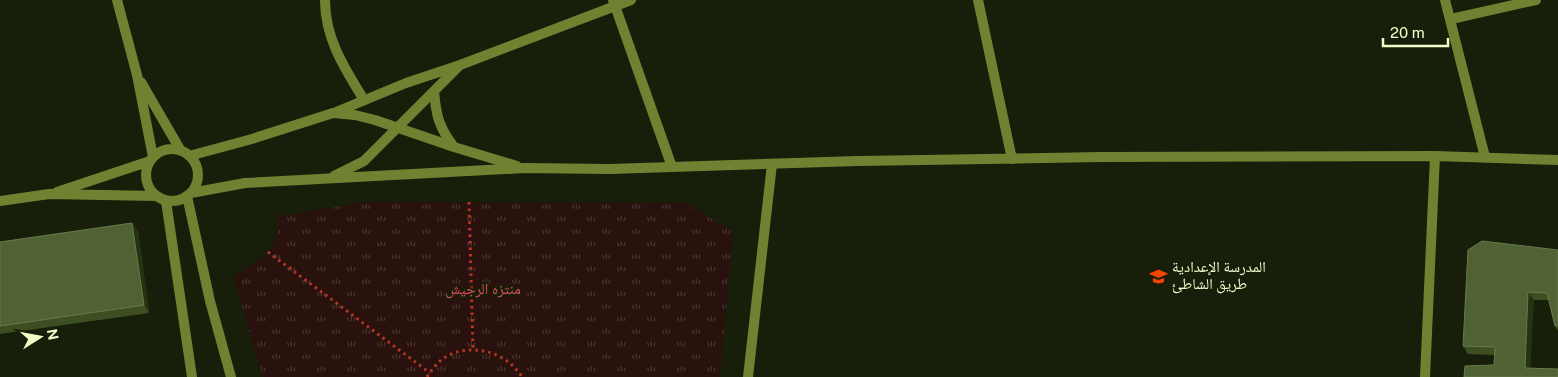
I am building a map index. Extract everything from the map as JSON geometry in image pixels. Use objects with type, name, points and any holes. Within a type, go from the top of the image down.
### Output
[{"type":"street","points":[[117,0],[137,75],[152,159],[147,168],[147,184],[151,191],[161,198],[192,377]]},
{"type":"street","points":[[325,0],[325,12],[330,38],[337,54],[364,100]]},
{"type":"street","points":[[49,194],[152,159],[166,150],[185,154],[252,139],[332,113],[406,83],[460,65],[614,3],[632,0]]},
{"type":"street","points":[[978,0],[1012,159]]},
{"type":"street","points":[[1445,0],[1485,157]]},
{"type":"street","points":[[1451,19],[1536,0]]},
{"type":"street","points":[[614,3],[672,167]]},
{"type":"street","points":[[331,178],[364,161],[460,65]]},
{"type":"street","points":[[137,75],[185,154],[197,170],[198,178],[189,194],[210,301],[231,377]]},
{"type":"street","points":[[434,92],[438,119],[443,132],[454,147]]},
{"type":"street","points":[[332,113],[355,115],[525,168]]},
{"type":"street","points":[[0,201],[49,194],[161,198],[173,201],[189,194],[245,183],[525,168],[610,169],[1102,156],[1435,156],[1558,160]]},
{"type":"street","points":[[1425,377],[1435,156]]},
{"type":"street","points":[[748,377],[772,164]]},
{"type":"path","points":[[469,202],[473,350]]},
{"type":"path","points":[[268,252],[430,373]]},
{"type":"path","points":[[427,377],[434,366],[450,355],[473,350],[485,351],[502,357],[517,368],[522,377]]},
{"type":"green space","name":"منتزه الرجيش","points":[[365,202],[686,203],[733,232],[720,377],[263,377],[233,276],[252,265],[267,253],[276,238],[278,216]]},
{"type":"building","points":[[132,223],[144,305],[0,326],[0,242]]},
{"type":"building","points":[[1482,241],[1558,250],[1558,325],[1555,326],[1547,293],[1528,292],[1525,368],[1558,369],[1558,377],[1464,377],[1465,366],[1494,365],[1495,347],[1463,346],[1468,250]]},
{"type":"place","name":"المدرسة الإعدادية طريق الشاطئ","points":[[1158,276]]}]
